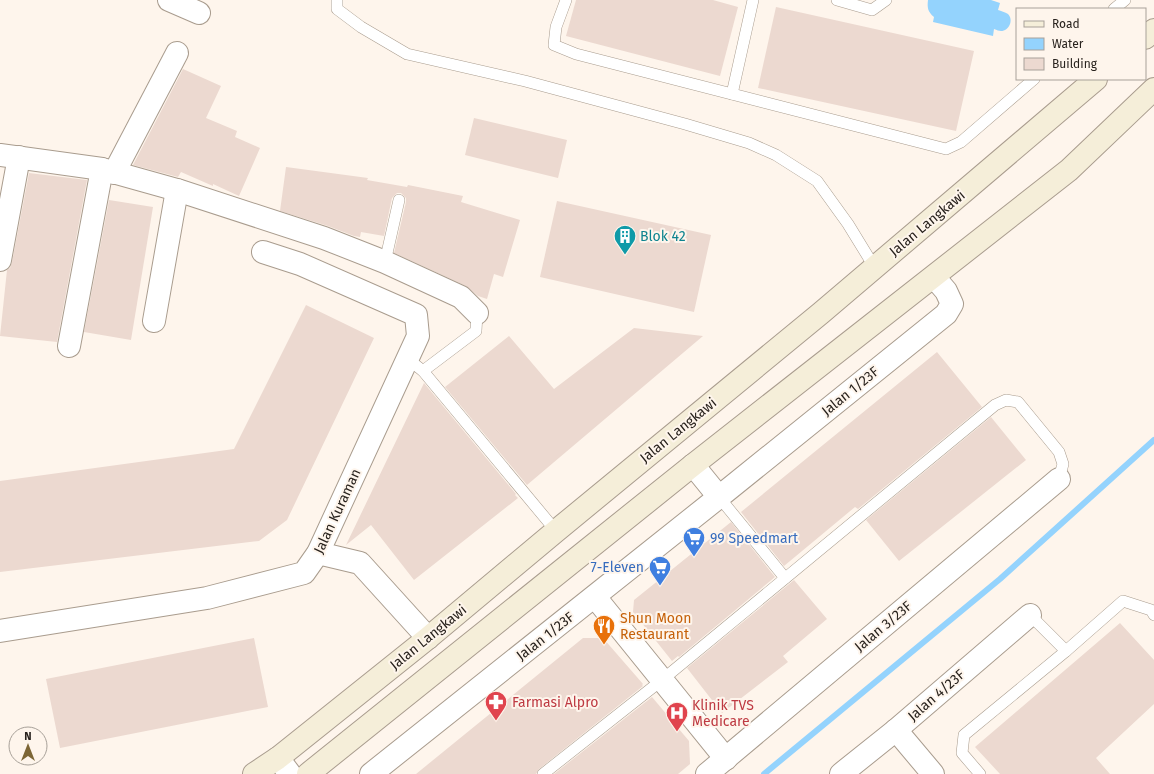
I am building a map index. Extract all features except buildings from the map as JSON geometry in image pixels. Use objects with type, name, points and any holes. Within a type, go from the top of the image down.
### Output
[{"type":"street","points":[[169,0],[199,12]]},
{"type":"street","points":[[1146,37],[1154,30]]},
{"type":"street","points":[[69,346],[108,171],[177,53]]},
{"type":"street","name":"Jalan Langkawi","points":[[254,774],[284,766],[428,638],[875,268],[1095,80]]},
{"type":"street","points":[[308,774],[693,465],[1069,170],[1151,98]]},
{"type":"street","points":[[0,260],[10,156],[108,171],[177,190],[343,246],[385,262],[461,297],[477,313]]},
{"type":"street","points":[[154,321],[177,190]]},
{"type":"street","points":[[332,278],[343,246]]},
{"type":"street","name":"Jalan Kuraman","points":[[0,631],[214,596],[304,574],[318,553],[415,365],[418,336],[416,315],[300,264],[263,252]]},
{"type":"street","name":"Jalan 1/23F","points":[[371,774],[595,597],[946,314],[952,304],[946,291],[934,277]]},
{"type":"street","points":[[693,465],[719,497]]},
{"type":"street","name":"Jalan 3/23F","points":[[707,774],[1059,479]]},
{"type":"street","points":[[318,553],[360,563],[428,638]]},
{"type":"street","points":[[595,597],[726,759]]},
{"type":"street","name":"Jalan 4/23F","points":[[841,774],[896,730],[1030,615]]},
{"type":"street","points":[[896,730],[933,774]]},
{"type":"lane","points":[[337,0],[337,9],[361,27],[407,54],[525,81],[678,122],[749,143],[776,155],[817,181],[848,224],[875,268]]},
{"type":"lane","points":[[566,0],[556,27],[554,45],[576,54],[946,149],[961,142],[1033,80]]},
{"type":"lane","points":[[732,94],[753,0]]},
{"type":"lane","points":[[837,0],[872,10],[886,0]]},
{"type":"lane","points":[[1115,8],[1125,0]]},
{"type":"lane","points":[[385,262],[399,200]]},
{"type":"lane","points":[[477,313],[476,331],[415,365],[556,531]]},
{"type":"lane","points":[[543,774],[662,680],[995,405],[1006,400],[1018,402],[1059,452],[1063,464],[1059,479]]},
{"type":"lane","points":[[719,497],[785,578]]},
{"type":"lane","points":[[980,774],[962,753],[964,735],[1066,652],[1123,601],[1151,610],[1154,614]]},
{"type":"lane","points":[[1030,615],[1066,652]]},
{"type":"water","points":[[928,0],[991,0],[1000,3],[998,10],[1008,14],[1011,22],[1004,31],[994,29],[993,36],[933,22],[934,17],[928,10]]},
{"type":"waterway","points":[[764,774],[1000,579],[1154,440]]},
{"type":"place","name":"Blok 42","points":[[625,256]]},
{"type":"place","name":"99 Speedmart","points":[[694,558]]},
{"type":"place","name":"7-Eleven","points":[[660,586]]},
{"type":"place","name":"Shun Moon Restaurant","points":[[604,646]]},
{"type":"place","name":"Farmasi Alpro","points":[[496,722]]},
{"type":"place","name":"Klinik TVS Medicare","points":[[677,732]]}]
